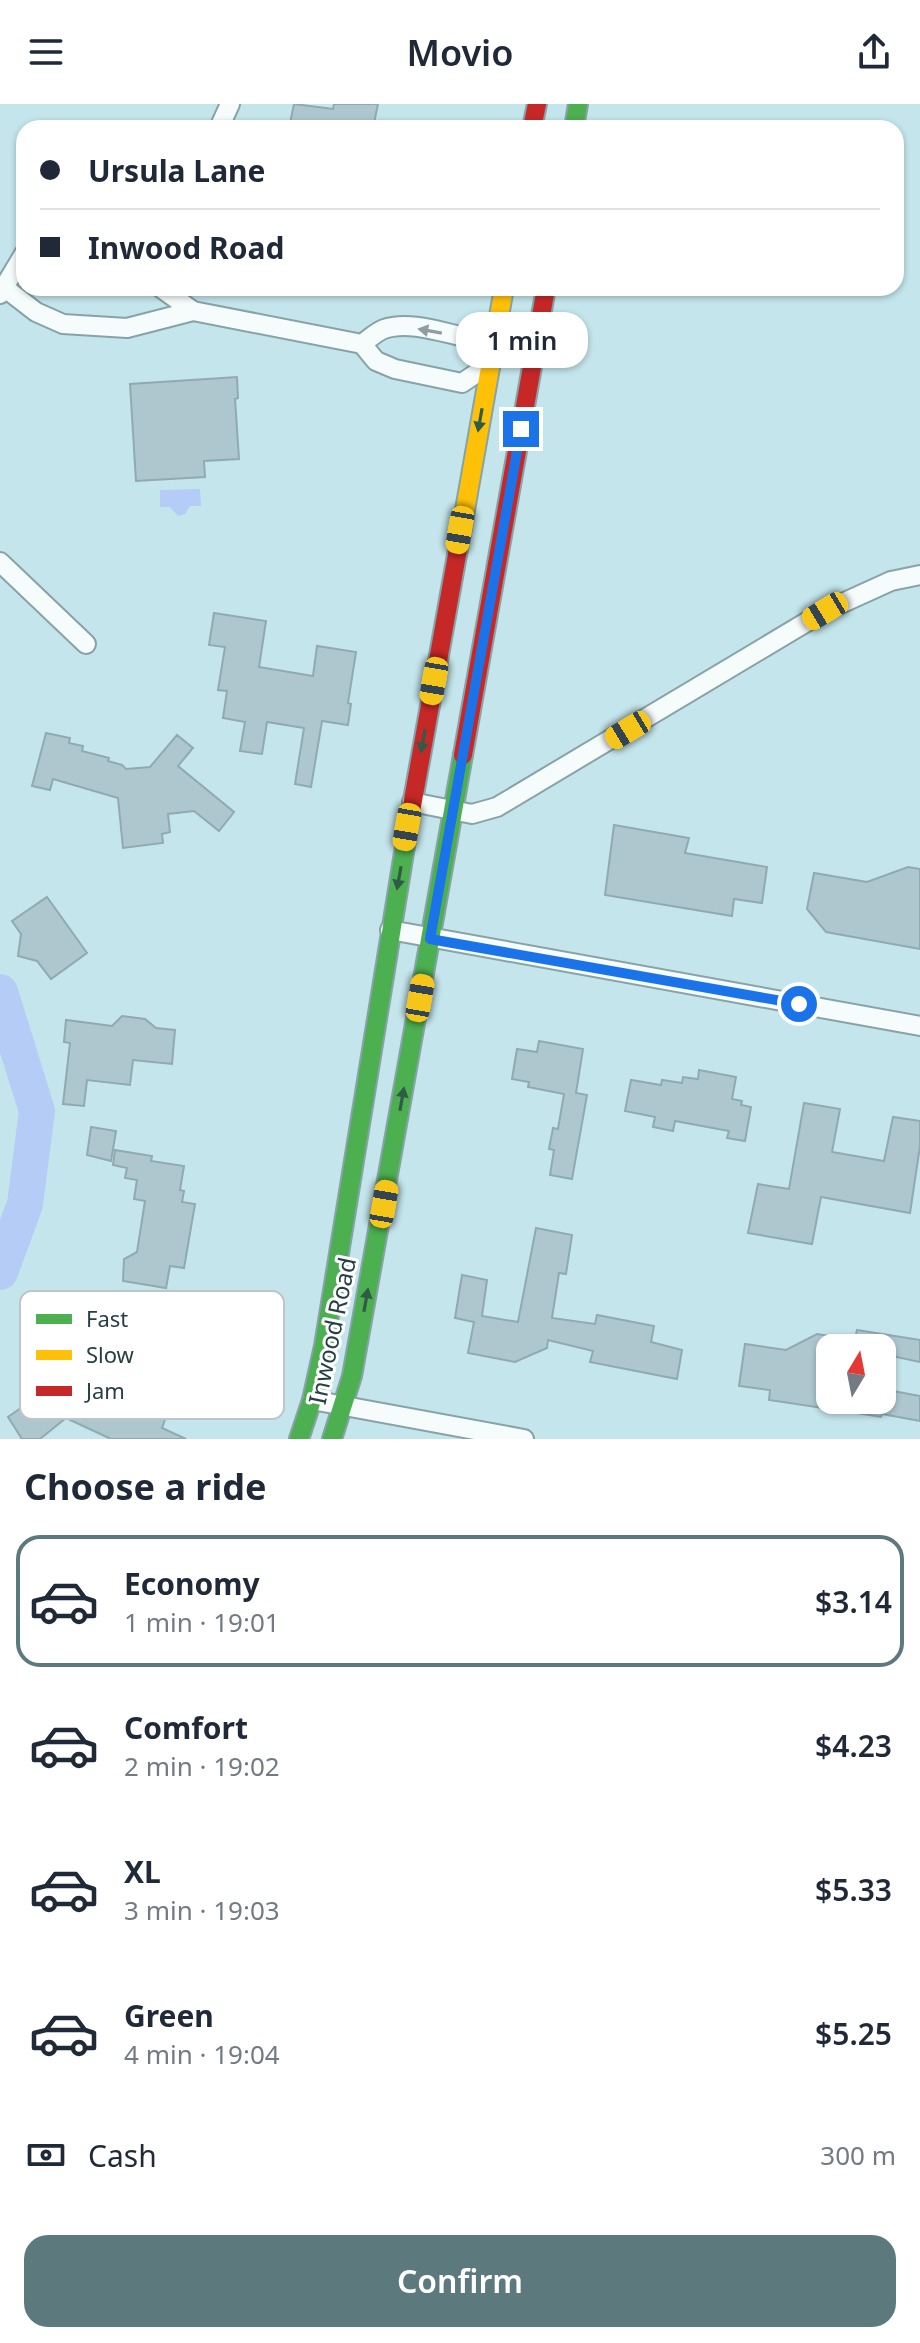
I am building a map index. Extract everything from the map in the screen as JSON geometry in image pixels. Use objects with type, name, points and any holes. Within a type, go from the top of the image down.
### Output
[{"type":"main road","name":"Inwood Road","points":[[332,1439],[344,1406],[383,1206],[453,811],[510,367],[505,296]]},
{"type":"main road","name":"Inwood Road","points":[[299,1439],[312,1400],[324,1346],[412,802],[510,367],[542,296]]},
{"type":"street","points":[[16,268],[3,291],[36,312],[63,324],[127,328],[193,311]]},
{"type":"street","points":[[172,296],[193,311],[362,344],[376,361],[395,369],[462,383],[510,367]]},
{"type":"street","points":[[362,344],[383,329],[400,326],[417,328],[469,338],[510,367]]},
{"type":"street","points":[[0,562],[86,644]]},
{"type":"street","points":[[412,802],[472,814],[497,807],[825,611],[891,581],[920,575]]},
{"type":"street","points":[[390,930],[920,1026]]},
{"type":"street","points":[[312,1400],[524,1439]]},
{"type":"water","points":[[200,489],[201,506],[190,506],[185,514],[178,516],[170,507],[160,507],[160,490]]},
{"type":"building","points":[[294,104],[333,109],[334,104],[378,104],[375,120],[291,120]]},
{"type":"building","points":[[237,377],[238,398],[235,399],[239,459],[204,461],[205,477],[136,481],[130,384]]},
{"type":"building","points":[[214,613],[266,621],[259,667],[313,676],[317,646],[356,652],[348,725],[322,721],[311,787],[295,784],[304,728],[267,722],[262,754],[240,751],[245,722],[223,718],[227,691],[218,690],[225,647],[209,645]]},
{"type":"building","points":[[46,733],[70,738],[69,743],[83,746],[82,751],[109,758],[108,761],[126,769],[150,767],[177,735],[193,748],[178,766],[234,812],[219,831],[194,811],[168,814],[170,832],[162,834],[163,843],[123,848],[118,798],[53,779],[50,790],[32,786]]},
{"type":"building","points":[[614,825],[689,838],[685,853],[767,867],[762,903],[734,899],[732,916],[605,895]]},
{"type":"building","points":[[908,867],[920,869],[920,949],[826,932],[807,909],[814,873],[867,882]]},
{"type":"building","points":[[47,897],[87,953],[51,979],[37,961],[18,956],[21,934],[12,921]]},
{"type":"building","points":[[122,1016],[145,1019],[156,1028],[175,1030],[172,1064],[133,1060],[130,1085],[87,1080],[84,1106],[63,1104],[70,1043],[64,1042],[66,1020],[112,1026]]},
{"type":"building","points":[[539,1041],[583,1049],[576,1093],[587,1095],[572,1179],[550,1175],[554,1150],[549,1149],[553,1128],[558,1129],[564,1094],[528,1087],[529,1082],[512,1079],[517,1049],[537,1052]]},
{"type":"building","points":[[699,1070],[736,1077],[732,1099],[751,1107],[745,1141],[727,1138],[729,1131],[675,1121],[673,1131],[653,1127],[655,1117],[625,1111],[631,1080],[661,1085],[662,1080],[682,1083],[683,1077],[698,1079]]},
{"type":"building","points":[[804,1103],[840,1109],[832,1152],[884,1161],[893,1117],[920,1121],[920,1146],[910,1213],[821,1197],[812,1244],[748,1233],[758,1184],[789,1189]]},
{"type":"building","points":[[91,1127],[116,1131],[111,1161],[87,1155]]},
{"type":"building","points":[[115,1150],[152,1156],[151,1161],[184,1166],[180,1190],[184,1191],[182,1202],[195,1204],[184,1268],[170,1266],[166,1288],[123,1281],[124,1259],[137,1252],[145,1201],[134,1199],[137,1180],[125,1178],[127,1168],[113,1165]]},
{"type":"building","points":[[536,1228],[572,1235],[566,1274],[559,1273],[552,1318],[595,1324],[597,1315],[654,1326],[651,1342],[682,1350],[677,1379],[590,1362],[593,1351],[548,1340],[547,1348],[515,1362],[468,1353],[474,1322],[455,1318],[462,1275],[487,1280],[482,1316],[518,1322]]},
{"type":"building","points":[[857,1330],[882,1334],[856,1334]]},
{"type":"building","points":[[816,1335],[816,1407],[769,1400],[770,1390],[739,1386],[745,1344],[786,1350]]},
{"type":"building","points":[[896,1336],[920,1340],[920,1362],[896,1357]]},
{"type":"building","points":[[896,1392],[920,1396],[920,1421],[882,1414],[896,1414]]},
{"type":"building","points":[[20,1409],[20,1419],[65,1419],[40,1439],[22,1439],[8,1417]]},
{"type":"building","points":[[68,1419],[165,1419],[162,1428],[186,1439],[111,1439]]},
{"type":"waterway","points":[[0,992],[37,1111],[25,1204],[0,1272]]},
{"type":"traffic: fast","points":[[575,120],[578,104]]},
{"type":"traffic: fast","points":[[332,1439],[352,1376],[463,755]]},
{"type":"traffic: fast","points":[[299,1439],[312,1400],[324,1346],[408,828]]},
{"type":"traffic: slow","points":[[462,527],[503,296]]},
{"type":"traffic: jam","points":[[534,120],[537,104]]},
{"type":"traffic: jam","points":[[463,755],[545,296]]},
{"type":"traffic: jam","points":[[408,828],[462,527]]},
{"type":"route","points":[[521,429],[430,939],[799,1004]]}]
